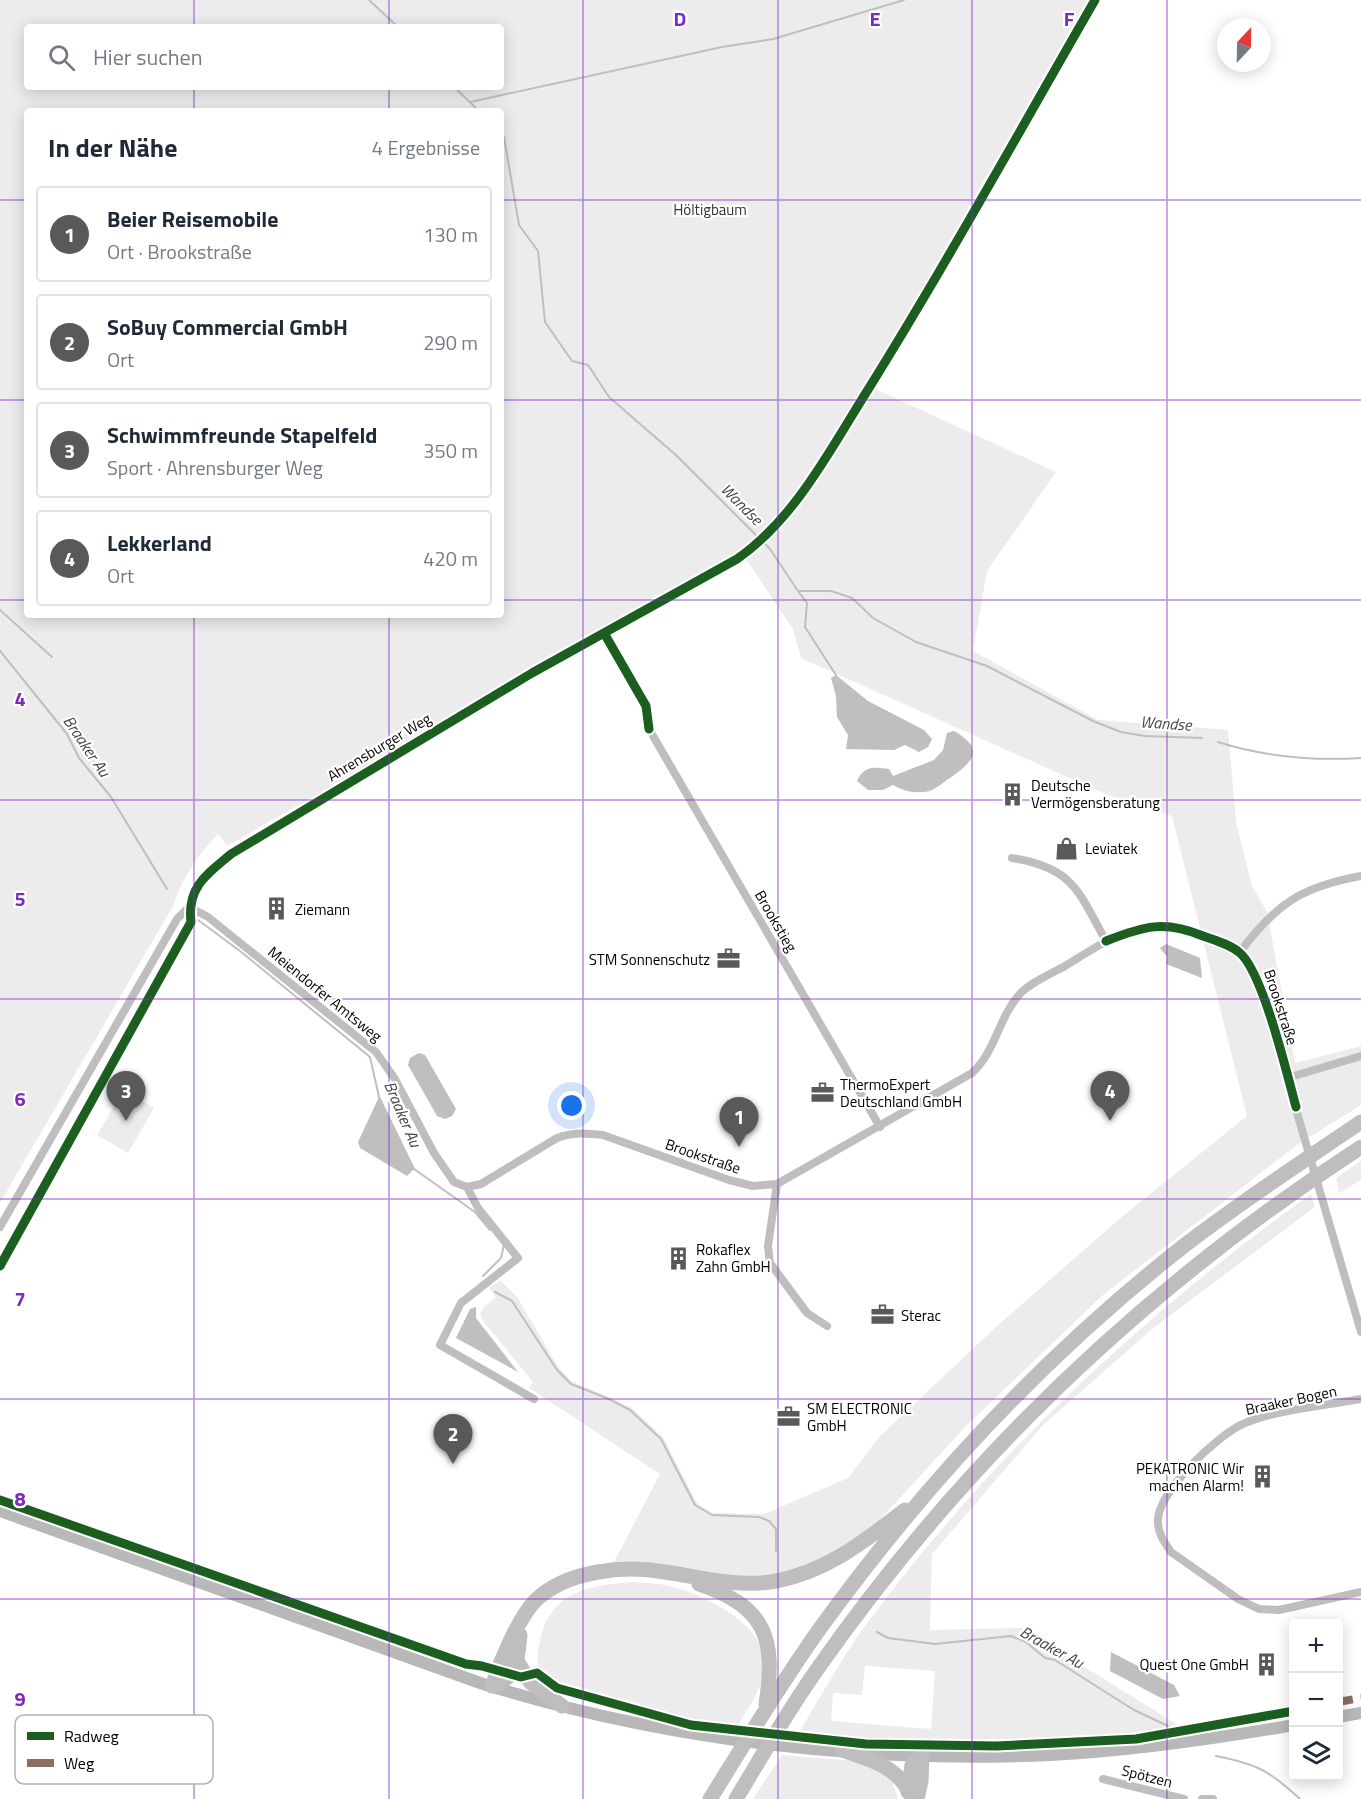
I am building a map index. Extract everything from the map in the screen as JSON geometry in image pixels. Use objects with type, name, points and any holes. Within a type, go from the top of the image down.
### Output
[{"type":"highway","points":[[710,1799],[765,1709],[822,1627],[927,1494],[1016,1397],[1098,1319],[1185,1245],[1361,1122]]},
{"type":"highway","points":[[736,1799],[790,1710],[839,1639],[908,1550],[972,1475],[1032,1411],[1112,1335],[1191,1269],[1300,1186],[1361,1147]]},
{"type":"highway","points":[[492,1686],[522,1623],[535,1602],[561,1584],[609,1570],[662,1571],[737,1583],[767,1583],[788,1579],[833,1561],[878,1532],[927,1494]]},
{"type":"highway","points":[[662,1571],[713,1588],[736,1602],[759,1623],[767,1635],[771,1661],[765,1709]]},
{"type":"highway","points":[[492,1686],[510,1676],[517,1661],[522,1623]]},
{"type":"highway","points":[[517,1661],[530,1682],[562,1706]]},
{"type":"highway","points":[[842,1750],[891,1770],[900,1776],[911,1796]]},
{"type":"highway","points":[[911,1796],[912,1765],[922,1754]]},
{"type":"highway","points":[[745,1799],[747,1781]]},
{"type":"main road","points":[[0,1511],[492,1686],[562,1706],[707,1737],[842,1750],[970,1757],[1053,1755],[1129,1749],[1289,1726]]},
{"type":"main road","points":[[1343,1717],[1361,1713]]},
{"type":"street","name":"Ahrensburger Weg","points":[[0,1227],[177,919],[189,907],[200,882],[231,854],[532,673],[604,633]]},
{"type":"street","name":"Brookstieg","points":[[649,729],[880,1127]]},
{"type":"street","points":[[1012,858],[1040,862],[1065,875],[1079,894],[1106,941]]},
{"type":"street","points":[[1239,952],[1259,926],[1286,902],[1303,892],[1361,876]]},
{"type":"street","name":"Meiendorfer Amtsweg","points":[[189,907],[208,917],[376,1052],[395,1079],[434,1153],[454,1182],[467,1187],[478,1208],[518,1258],[461,1303],[440,1345],[534,1399]]},
{"type":"street","name":"Brookstraße","points":[[467,1187],[481,1184],[557,1138],[570,1133],[603,1135],[729,1180],[753,1186],[777,1184],[972,1073],[988,1056],[1008,1010],[1020,993],[1106,941],[1134,930],[1161,925],[1190,931],[1239,952],[1257,976],[1361,1332]]},
{"type":"street","points":[[1287,1078],[1361,1056]]},
{"type":"street","points":[[777,1184],[768,1246],[770,1263],[807,1313],[827,1326]]},
{"type":"street","name":"Braaker Bogen","points":[[1361,1399],[1260,1419],[1238,1426],[1203,1455],[1171,1488],[1164,1500],[1158,1520],[1163,1541],[1171,1552],[1252,1607],[1279,1610],[1361,1592]]},
{"type":"street","name":"Spötzen","points":[[1103,1779],[1184,1799]]},
{"type":"street","points":[[1202,1799],[1213,1799]]},
{"type":"green space","name":"Höltigbaum","points":[[0,0],[1092,0],[867,385],[1056,472],[987,571],[973,651],[1098,720],[1228,730],[1236,822],[1252,886],[1267,912],[1295,1063],[1361,1046],[1361,1105],[1297,1145],[1104,1294],[968,1424],[874,1526],[834,1554],[785,1573],[744,1577],[613,1564],[660,1474],[529,1388],[533,1382],[483,1321],[480,1314],[483,1308],[496,1297],[489,1287],[501,1281],[517,1297],[559,1368],[572,1381],[632,1408],[663,1437],[697,1503],[712,1513],[764,1514],[848,1478],[879,1437],[997,1326],[1124,1215],[1247,1116],[1172,816],[1110,796],[801,658],[793,629],[748,562],[739,553],[227,846],[218,834],[186,876],[173,906],[0,1203]]},
{"type":"green space","points":[[124,1090],[154,1108],[128,1153],[97,1135]]},
{"type":"green space","points":[[1361,1161],[1361,1180],[1339,1193],[1336,1178]]},
{"type":"green space","points":[[1311,1194],[1315,1207],[1152,1329],[1043,1425],[932,1554],[930,1630],[1022,1628],[1186,1730],[935,1747],[800,1731],[839,1664],[865,1626],[963,1505],[1071,1393],[1128,1340],[1248,1240]],"holes":[[[865,1666],[935,1671],[931,1729],[831,1721],[833,1693],[862,1695]]]},
{"type":"green space","points":[[632,1582],[664,1585],[699,1596],[730,1613],[755,1637],[762,1651],[763,1675],[753,1701],[733,1733],[540,1683],[538,1651],[540,1639],[548,1618],[557,1607],[566,1598],[589,1588]]},
{"type":"green space","points":[[782,1755],[853,1761],[891,1777],[898,1799],[753,1799]]},
{"type":"shaded area","points":[[836,675],[868,701],[924,730],[932,739],[928,747],[919,752],[905,745],[894,750],[846,749],[848,735],[837,717],[836,696],[831,678]]},
{"type":"shaded area","points":[[954,731],[970,743],[973,754],[959,772],[933,790],[911,792],[893,785],[883,790],[868,790],[857,781],[863,772],[870,768],[889,769],[893,776],[934,760],[943,750],[947,733]]},
{"type":"shaded area","points":[[1166,944],[1200,958],[1202,978],[1166,964],[1167,957],[1160,948]]},
{"type":"shaded area","points":[[419,1053],[425,1055],[456,1109],[452,1116],[445,1119],[437,1116],[408,1065],[410,1058]]},
{"type":"shaded area","points":[[379,1097],[414,1169],[407,1176],[360,1148],[358,1142]]},
{"type":"shaded area","points":[[476,1307],[476,1318],[518,1372],[456,1338],[470,1309]]},
{"type":"shaded area","points":[[1111,1652],[1174,1685],[1180,1696],[1163,1699],[1110,1671]]},
{"type":"waterway","name":"Wandse","points":[[369,0],[395,24]]},
{"type":"waterway","points":[[470,102],[722,47],[773,39],[904,0]]},
{"type":"waterway","name":"Wandse","points":[[457,90],[476,108]]},
{"type":"waterway","name":"Wandse","points":[[504,137],[519,225],[538,251],[545,322],[572,361],[588,365],[609,397],[677,456],[770,549],[798,591],[831,591],[852,598],[873,618],[916,642],[987,666],[1093,721],[1121,732],[1145,736],[1202,738]]},
{"type":"waterway","points":[[798,591],[807,603],[805,627],[836,675]]},
{"type":"waterway","points":[[0,610],[52,657]]},
{"type":"waterway","name":"Braaker Au","points":[[0,651],[67,734],[79,758],[111,797],[167,889]]},
{"type":"waterway","name":"Wandse","points":[[1218,742],[1288,757],[1361,758]]},
{"type":"waterway","name":"Braaker Au","points":[[198,920],[240,951],[370,1057],[379,1097],[414,1169],[475,1212],[490,1230]]},
{"type":"waterway","name":"Braaker Au","points":[[483,1276],[501,1258],[504,1245]]},
{"type":"waterway","name":"Braaker Au","points":[[495,1292],[512,1301],[557,1370],[571,1384],[630,1410],[661,1439],[695,1505],[712,1515],[759,1517],[769,1521],[776,1529],[776,1551]]},
{"type":"waterway","name":"Braaker Au","points":[[877,1632],[888,1638],[935,1644],[1011,1636],[1026,1642],[1045,1658],[1055,1660],[1134,1710],[1168,1726]]},
{"type":"waterway","name":"Braaker Au","points":[[1216,1756],[1242,1762],[1262,1770],[1300,1799]]},
{"type":"marked path","points":[[1343,1701],[1361,1698]]},
{"type":"cycle path","points":[[0,1266],[191,922],[192,900],[195,891],[206,876],[231,854],[532,673],[737,559],[758,542],[795,503],[826,458],[898,340],[1095,0]]},
{"type":"cycle path","points":[[604,633],[646,706],[649,729]]},
{"type":"cycle path","points":[[1106,941],[1143,929],[1177,928],[1213,939],[1240,953],[1249,964],[1265,1002],[1296,1107]]},
{"type":"cycle path","points":[[0,1500],[466,1664],[521,1677],[537,1673],[557,1688],[691,1725],[866,1744],[996,1746],[1136,1739],[1289,1712]]},
{"type":"place","name":"Deutsche Vermögensberatung","points":[[1013,794]]},
{"type":"place","name":"Leviatek","points":[[1067,848]]},
{"type":"place","name":"Ziemann","points":[[277,909]]},
{"type":"place","name":"STM Sonnenschutz","points":[[728,959]]},
{"type":"place","name":"ThermoExpert Deutschland GmbH","points":[[822,1093]]},
{"type":"place","name":"Schwimmfreunde Stapelfeld","points":[[126,1121]]},
{"type":"place","name":"Lekkerland","points":[[1110,1121]]},
{"type":"place","name":"Beier Reisemobile","points":[[739,1147]]},
{"type":"place","name":"Rokaflex Zahn GmbH","points":[[678,1258]]},
{"type":"place","name":"Sterac","points":[[883,1315]]},
{"type":"place","name":"SM ELECTRONIC GmbH","points":[[789,1417]]},
{"type":"place","name":"SoBuy Commercial GmbH","points":[[453,1464]]},
{"type":"place","name":"PEKATRONIC Wir machen Alarm!","points":[[1262,1477]]},
{"type":"place","name":"Quest One GmbH","points":[[1267,1664]]}]
